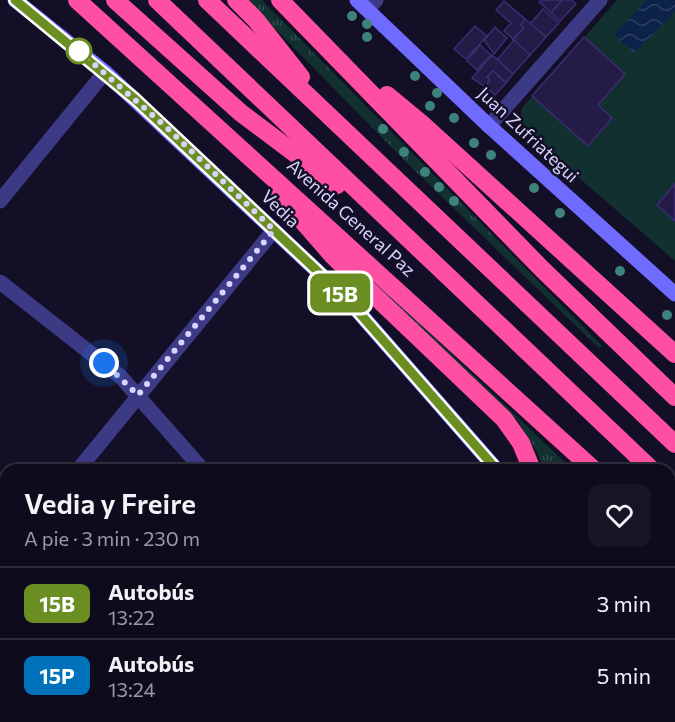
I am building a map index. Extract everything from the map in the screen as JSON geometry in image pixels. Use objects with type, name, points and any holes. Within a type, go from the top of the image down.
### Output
[{"type":"highway","name":"Avenida General Paz","points":[[77,0],[587,464]]},
{"type":"highway","points":[[115,0],[241,113],[404,235]]},
{"type":"highway","name":"Avenida General Paz","points":[[156,0],[646,464]]},
{"type":"highway","points":[[207,0],[675,444]]},
{"type":"highway","points":[[236,0],[256,20],[344,130]]},
{"type":"highway","points":[[280,0],[542,269],[675,397]]},
{"type":"highway","points":[[321,41],[422,124],[675,354]]},
{"type":"highway","points":[[225,133],[333,256],[508,425],[522,442],[530,464]]},
{"type":"street","name":"Vedia","points":[[15,0],[105,72],[274,230],[372,326],[492,464]]},
{"type":"street","points":[[489,126],[600,0]]},
{"type":"street","name":"Juan Zufriategui","points":[[367,3],[489,126],[675,294]]},
{"type":"street","points":[[0,201],[105,72]]},
{"type":"street","points":[[83,464],[274,230]]},
{"type":"street","points":[[0,282],[121,377],[198,464]]},
{"type":"green space","points":[[247,0],[262,0],[602,346],[599,348],[411,167]]},
{"type":"green space","points":[[617,0],[675,0],[675,261],[519,126],[522,108]]},
{"type":"green space","points":[[377,283],[567,464],[542,464],[518,421],[375,285]]},
{"type":"water","points":[[646,0],[675,0],[675,12],[634,53],[614,35]]},
{"type":"building","points":[[541,0],[562,0],[551,13],[539,2]]},
{"type":"building","points":[[562,0],[571,0],[576,4],[560,21],[551,13]]},
{"type":"building","points":[[504,1],[525,19],[521,25],[524,28],[513,39],[504,31],[511,23],[496,10]]},
{"type":"building","points":[[543,9],[559,23],[546,37],[530,24]]},
{"type":"building","points":[[525,19],[546,37],[530,55],[513,40],[524,28],[521,25]]},
{"type":"building","points":[[475,26],[487,36],[466,59],[454,49]]},
{"type":"building","points":[[495,27],[507,38],[494,54],[484,40]]},
{"type":"building","points":[[584,37],[625,74],[598,105],[612,118],[588,146],[532,96]]},
{"type":"building","points":[[514,40],[530,55],[513,74],[497,60]]},
{"type":"building","points":[[480,45],[491,55],[477,70],[467,61]]},
{"type":"building","points":[[492,55],[513,74],[506,83],[493,71],[487,77],[490,80],[487,88],[472,78]]},
{"type":"building","points":[[493,71],[506,83],[495,95],[487,88],[490,80],[487,77]]},
{"type":"building","points":[[675,184],[675,221],[657,205]]},
{"type":"bus line","name":"15B","points":[[15,0],[135,99],[348,300],[492,464]]},
{"type":"route","points":[[79,51],[166,127],[274,230],[138,395],[104,363]]}]
